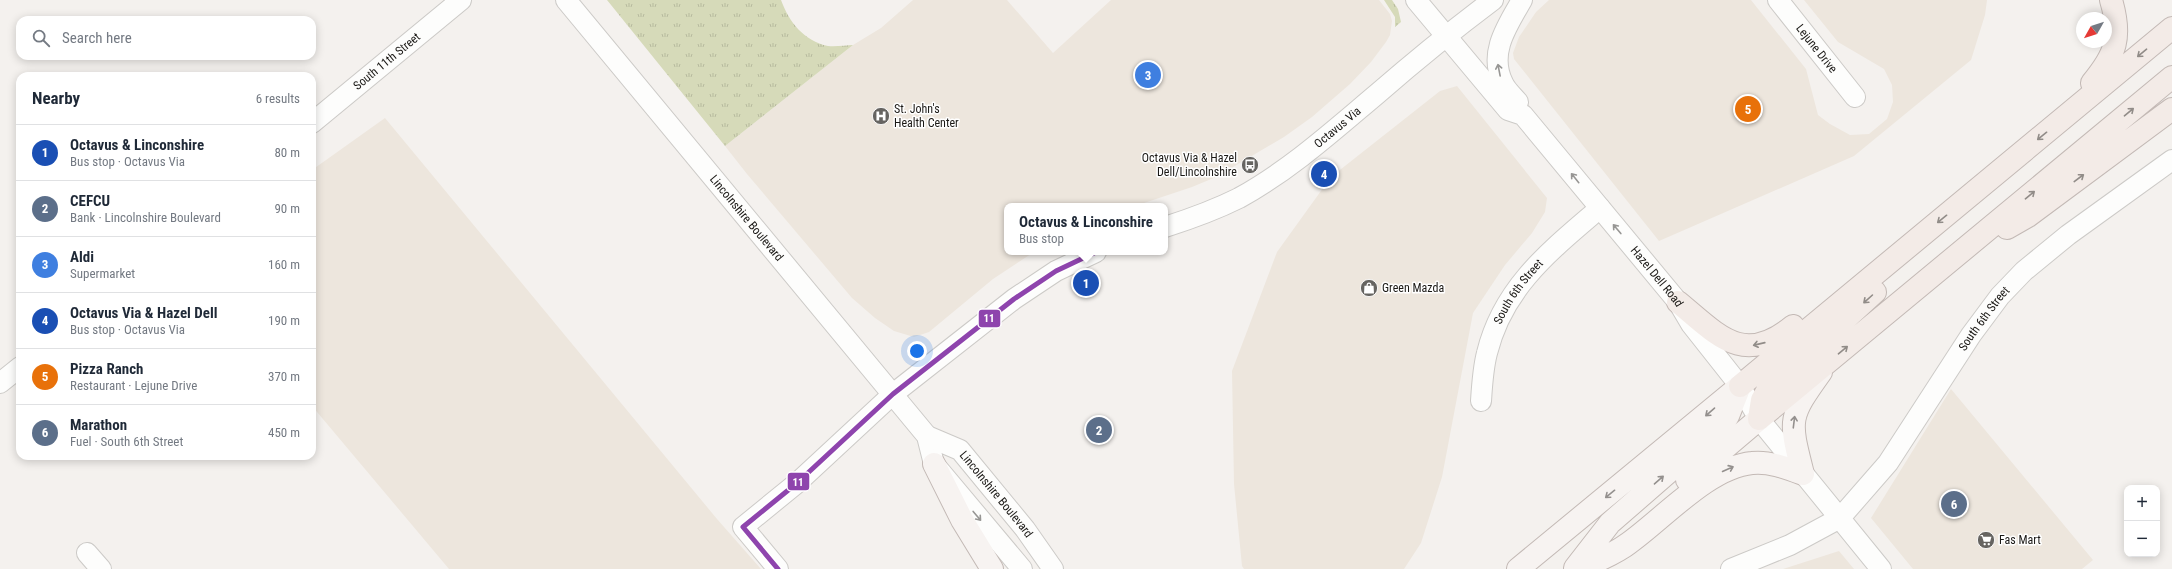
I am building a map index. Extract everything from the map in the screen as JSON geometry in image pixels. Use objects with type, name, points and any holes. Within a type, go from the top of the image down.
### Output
[{"type":"highway","points":[[2062,120],[2110,59],[2116,41],[2117,26],[2111,0]]},
{"type":"highway","points":[[1740,386],[2172,28]]},
{"type":"highway","points":[[1759,419],[1826,365],[2172,76]]},
{"type":"highway","points":[[1952,259],[2028,216],[2172,109]]},
{"type":"highway","points":[[1678,302],[1714,332],[1735,344],[1753,346],[1769,342],[1783,334],[1880,254],[1913,242]]},
{"type":"highway","points":[[1759,419],[1762,400],[1767,391],[1895,274],[1913,242]]},
{"type":"main road","points":[[1803,474],[1793,436],[1793,420],[1802,398],[1826,365]]},
{"type":"main road","points":[[1520,567],[1740,386]]},
{"type":"main road","points":[[1576,569],[1610,523],[1718,429],[1728,416],[1736,401],[1740,386]]},
{"type":"main road","points":[[1576,569],[1759,419]]},
{"type":"main road","points":[[1580,569],[1627,545],[1705,482],[1728,468],[1754,463],[1785,467],[1803,474]]},
{"type":"main road","points":[[934,464],[962,520],[992,569]]},
{"type":"street","name":"South 11th Street","points":[[316,120],[461,0]]},
{"type":"street","name":"Lincolnshire Boulevard","points":[[566,0],[927,436],[934,464],[1022,569]]},
{"type":"street","name":"Hazel Dell Road","points":[[1416,0],[1508,110],[1523,115],[1678,302],[1691,324],[1740,386],[1759,419],[1881,569]]},
{"type":"street","name":"Octavus Via","points":[[1168,226],[1201,215],[1238,198],[1281,172],[1315,146],[1446,36],[1493,0]]},
{"type":"street","points":[[1522,0],[1500,41],[1497,64],[1503,85],[1520,104],[1523,115]]},
{"type":"street","name":"Lejune Drive","points":[[1778,0],[1855,97]]},
{"type":"street","name":"South 6th Street","points":[[1840,518],[1888,463],[1970,335],[2000,296],[2024,271],[2068,235],[2172,160]]},
{"type":"street","name":"South 6th Street","points":[[1481,401],[1487,353],[1496,325],[1511,297],[1524,277],[1600,208]]},
{"type":"street","points":[[778,569],[743,527],[797,482],[893,394],[1014,299],[1056,271],[1090,255]]},
{"type":"street","points":[[0,384],[16,370]]},
{"type":"street","name":"Lincolnshire Boulevard","points":[[927,436],[960,450],[1025,529],[1053,569]]},
{"type":"street","points":[[1731,569],[1790,545],[1840,518]]},
{"type":"street","points":[[87,553],[101,569]]},
{"type":"shaded area","points":[[913,0],[1007,0],[1053,53],[1111,0],[1379,0],[1390,14],[1392,21],[1390,35],[1386,42],[1371,62],[1350,84],[1312,117],[1284,137],[1216,177],[1192,187],[1144,203],[1004,203],[1004,255],[1029,255],[993,279],[929,332],[914,337],[894,331],[875,318],[852,298],[725,146],[853,45],[881,28]]},
{"type":"shaded area","points":[[1549,0],[1751,0],[1806,69],[1818,115],[1830,124],[1850,135],[1869,134],[1887,119],[1893,102],[1892,85],[1884,69],[1838,42],[1804,0],[1987,0],[1985,15],[1971,60],[1854,156],[1659,241],[1514,59],[1513,53],[1519,37],[1536,12]]},
{"type":"shaded area","points":[[1457,86],[1547,198],[1545,212],[1532,233],[1505,265],[1473,313],[1442,477],[1421,543],[1404,569],[1244,569],[1242,566],[1234,484],[1232,371],[1277,252],[1331,177],[1440,91]]},
{"type":"shaded area","points":[[385,118],[717,519],[761,569],[449,569],[316,411],[316,167]]},
{"type":"shaded area","points":[[1951,389],[2093,560],[2082,569],[1913,569],[1871,518]]},
{"type":"shaded area","points":[[1839,551],[1854,569],[1783,569]]},
{"type":"green space","points":[[607,0],[781,0],[793,23],[812,40],[828,46],[853,45],[725,146]]},
{"type":"green space","points":[[1384,0],[1392,0],[1398,9],[1401,22],[1395,27],[1395,17]]},
{"type":"transit line","name":"11","points":[[778,569],[743,527],[797,483],[893,394],[1014,299],[1056,271],[1090,255]]},
{"type":"place","name":"Aldi","points":[[1148,75]]},
{"type":"place","name":"Pizza Ranch","points":[[1748,109]]},
{"type":"place","name":"St. John's Health Center","points":[[881,116]]},
{"type":"place","name":"Octavus Via & Hazel Dell/Lincolnshire","points":[[1250,165]]},
{"type":"place","name":"Octavus Via & Hazel Dell","points":[[1324,174]]},
{"type":"place","name":"Octavus & Linconshire","points":[[1086,283]]},
{"type":"place","name":"Green Mazda","points":[[1369,288]]},
{"type":"place","name":"CEFCU","points":[[1099,430]]},
{"type":"place","name":"Marathon","points":[[1954,504]]},
{"type":"place","name":"Fas Mart","points":[[1986,540]]}]
